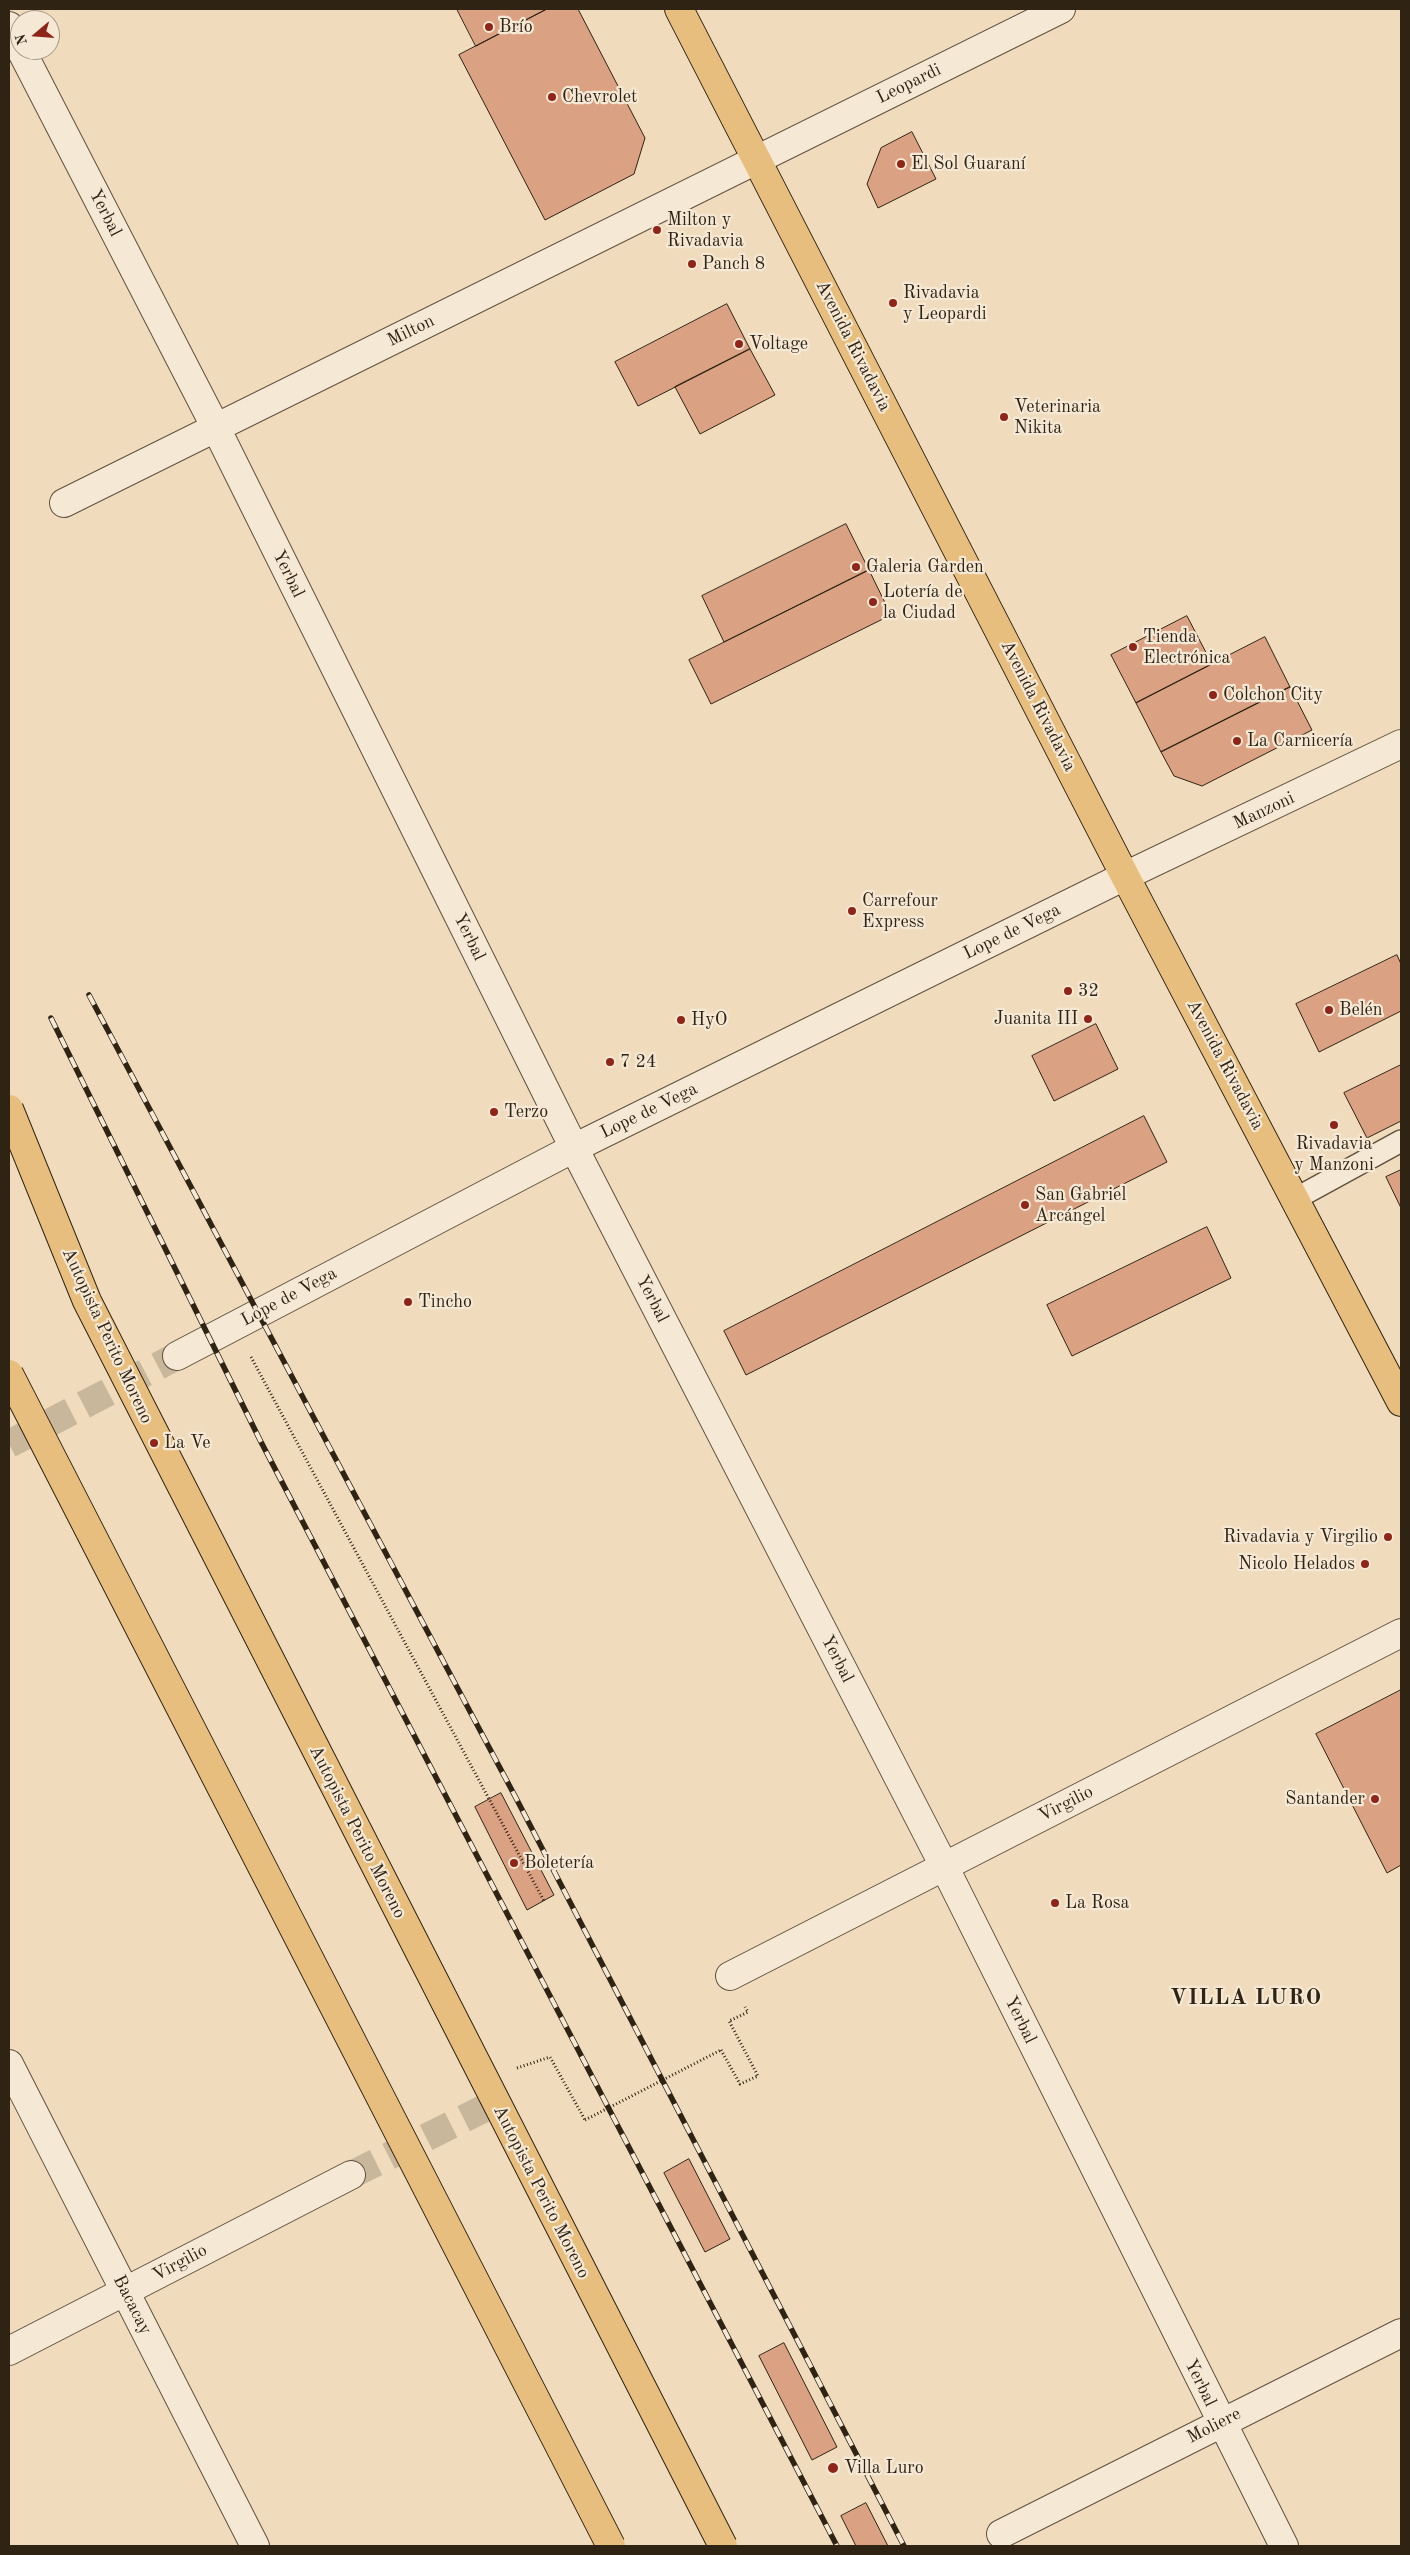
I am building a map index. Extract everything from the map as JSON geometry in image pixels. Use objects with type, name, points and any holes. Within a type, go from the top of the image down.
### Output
[{"type":"main road","name":"Avenida Rivadavia","points":[[679,9],[758,159],[1125,876],[1401,1402]]},
{"type":"main road","name":"Autopista Perito Moreno","points":[[9,1109],[92,1310],[722,2546]]},
{"type":"main road","points":[[9,1374],[610,2546]]},
{"type":"street","name":"Leopardi","points":[[758,159],[1061,9]]},
{"type":"street","name":"Yerbal","points":[[26,60],[216,428],[574,1148],[944,1866],[1220,2423],[1284,2546]]},
{"type":"street","name":"Milton","points":[[64,503],[758,159]]},
{"type":"street","name":"Manzoni","points":[[1125,876],[1401,744]]},
{"type":"street","name":"Lope de Vega","points":[[177,1356],[574,1148],[1125,876]]},
{"type":"street","name":"Virgilio","points":[[730,1976],[1401,1633]]},
{"type":"street","name":"Bacacay","points":[[9,2064],[255,2546]]},
{"type":"street","name":"Virgilio","points":[[9,2351],[351,2174]]},
{"type":"street","name":"Moliere","points":[[1000,2534],[1401,2333]]},
{"type":"lane","points":[[1296,1199],[1401,1141]]},
{"type":"path","points":[[234,1326],[544,1900]]},
{"type":"path","points":[[550,2057],[585,2120],[721,2050],[740,2084],[758,2076],[728,2022]]},
{"type":"building","name":"Brío","points":[[457,9],[547,9],[476,46]]},
{"type":"building","name":"Chevrolet","points":[[547,9],[578,9],[645,138],[634,174],[545,220],[459,55]]},
{"type":"building","name":"El Sol Guaraní","points":[[912,132],[936,179],[878,208],[867,184],[881,148]]},
{"type":"building","points":[[727,304],[750,349],[638,406],[615,362]]},
{"type":"building","points":[[750,349],[775,395],[700,434],[675,387]]},
{"type":"building","points":[[846,524],[869,570],[724,642],[702,596]]},
{"type":"building","points":[[869,570],[891,615],[711,704],[689,660]]},
{"type":"building","points":[[1187,616],[1212,664],[1136,703],[1111,655]]},
{"type":"building","name":"Colchon City","points":[[1265,637],[1290,687],[1161,752],[1136,703]]},
{"type":"building","name":"La Carnicería","points":[[1290,687],[1312,730],[1202,786],[1174,776],[1161,752]]},
{"type":"building","points":[[1397,955],[1401,964],[1401,1011],[1319,1052],[1296,1004]]},
{"type":"building","points":[[1096,1024],[1118,1069],[1054,1101],[1032,1056]]},
{"type":"building","points":[[1401,1065],[1401,1121],[1367,1138],[1344,1093]]},
{"type":"building","name":"San Gabriel Arcángel","points":[[1144,1116],[1167,1162],[746,1375],[724,1331]]},
{"type":"building","points":[[1401,1170],[1401,1208],[1386,1177]]},
{"type":"building","points":[[1207,1227],[1231,1278],[1072,1356],[1047,1305]]},
{"type":"building","name":"Santander","points":[[1401,1690],[1401,1865],[1387,1873],[1316,1734]]},
{"type":"building","points":[[501,1793],[554,1895],[527,1910],[475,1807]]},
{"type":"building","points":[[689,2159],[730,2239],[705,2252],[664,2173]]},
{"type":"building","points":[[784,2343],[837,2447],[812,2460],[759,2356]]},
{"type":"building","points":[[866,2503],[888,2546],[856,2546],[841,2516]]},
{"type":"tunnel","points":[[9,1444],[177,1356]]},
{"type":"tunnel","points":[[351,2175],[489,2106]]},
{"type":"railway","points":[[89,995],[516,1798],[904,2546]]},
{"type":"railway","points":[[51,1018],[260,1440],[837,2546]]},
{"type":"place","name":"Brío","points":[[489,27]]},
{"type":"place","name":"Chevrolet","points":[[552,97]]},
{"type":"place","name":"El Sol Guaraní","points":[[901,164]]},
{"type":"place","name":"Milton y Rivadavia","points":[[657,230]]},
{"type":"place","name":"Panch 8","points":[[692,264]]},
{"type":"place","name":"Rivadavia y Leopardi","points":[[893,303]]},
{"type":"place","name":"Voltage","points":[[739,344]]},
{"type":"place","name":"Veterinaria Nikita","points":[[1004,417]]},
{"type":"place","name":"Galeria Garden","points":[[856,567]]},
{"type":"place","name":"Lotería de la Ciudad","points":[[873,602]]},
{"type":"place","name":"Tienda Electrónica","points":[[1133,647]]},
{"type":"place","name":"Colchon City","points":[[1213,695]]},
{"type":"place","name":"La Carnicería","points":[[1237,741]]},
{"type":"place","name":"Carrefour Express","points":[[852,911]]},
{"type":"place","name":"32","points":[[1068,991]]},
{"type":"place","name":"Belén","points":[[1329,1010]]},
{"type":"place","name":"Juanita III","points":[[1088,1019]]},
{"type":"place","name":"HyO","points":[[681,1020]]},
{"type":"place","name":"7 24","points":[[610,1062]]},
{"type":"place","name":"Terzo","points":[[494,1112]]},
{"type":"place","name":"Rivadavia y Manzoni","points":[[1334,1125]]},
{"type":"place","name":"San Gabriel Arcángel","points":[[1025,1205]]},
{"type":"place","name":"Tincho","points":[[408,1302]]},
{"type":"place","name":"La Ve","points":[[154,1443]]},
{"type":"place","name":"Rivadavia y Virgilio","points":[[1388,1537]]},
{"type":"place","name":"Nicolo Helados","points":[[1365,1564]]},
{"type":"place","name":"Santander","points":[[1375,1799]]},
{"type":"place","name":"Boletería","points":[[514,1863]]},
{"type":"place","name":"La Rosa","points":[[1055,1903]]},
{"type":"place","name":"Villa Luro","points":[[833,2468]]},
{"type":"district","name":"VILLA LURO","points":[[1246,1998]]}]
